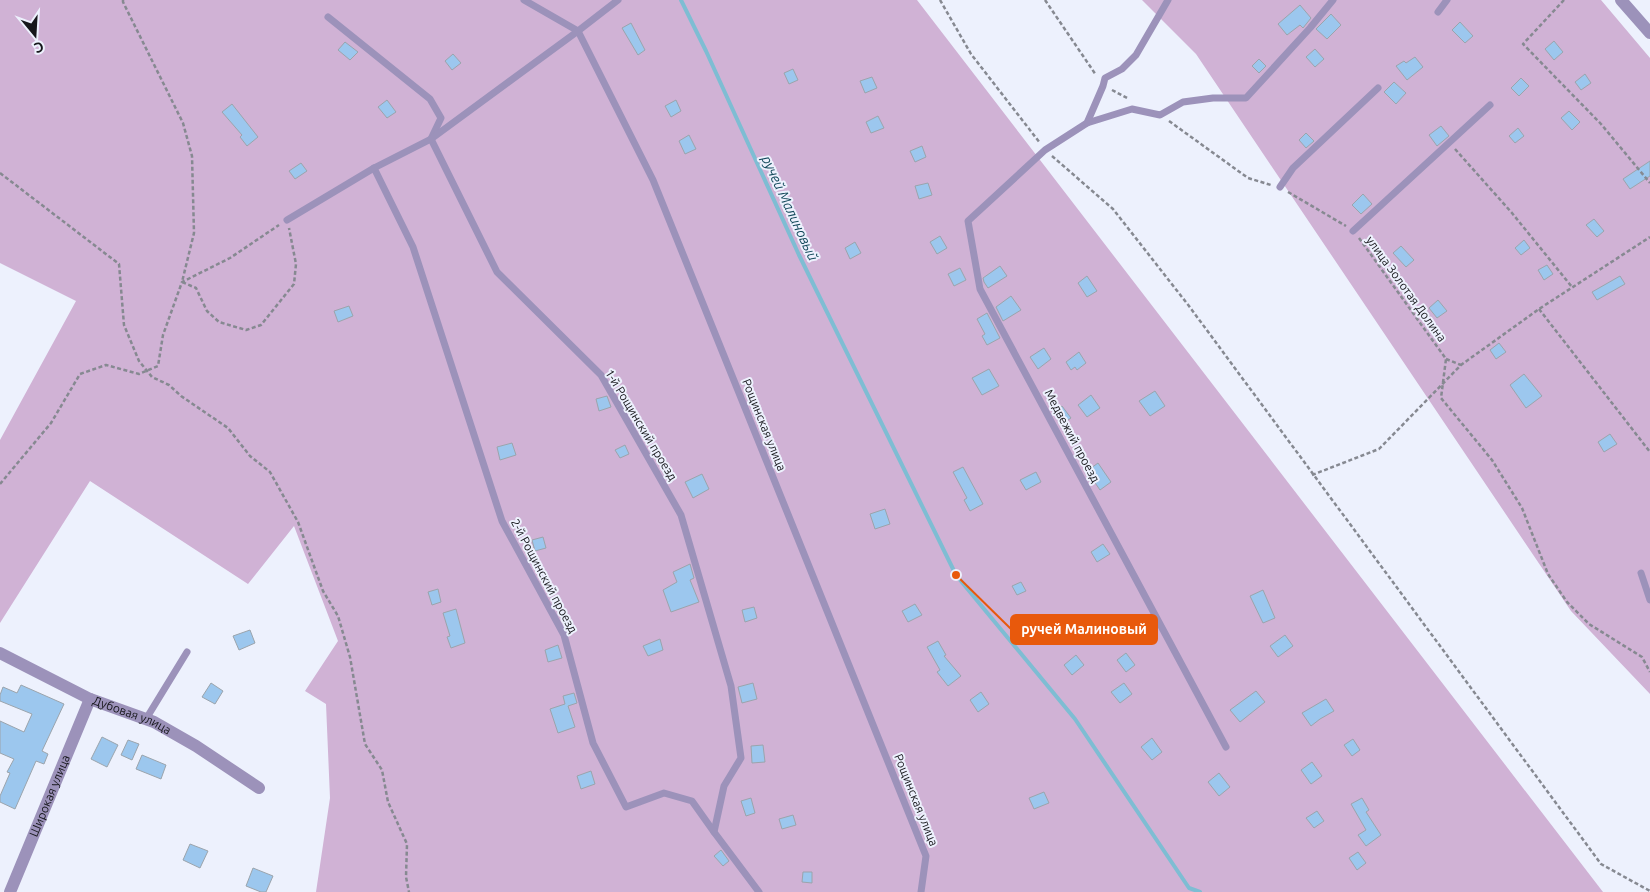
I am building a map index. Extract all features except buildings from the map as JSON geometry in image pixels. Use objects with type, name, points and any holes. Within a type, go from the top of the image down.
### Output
[{"type":"street","points":[[1621,0],[1650,33]]},
{"type":"street","name":"Дубовая улица","points":[[0,652],[90,699],[154,722],[196,746],[259,788]]},
{"type":"street","name":"Широкая улица","points":[[10,892],[90,699]]},
{"type":"lane","points":[[524,0],[578,31]]},
{"type":"lane","points":[[287,220],[374,168],[431,139],[618,0]]},
{"type":"lane","points":[[1087,123],[1105,78],[1122,69],[1136,55],[1168,0]]},
{"type":"lane","points":[[1045,150],[1087,123],[1132,109],[1160,115],[1183,102],[1213,98],[1246,98],[1334,0]]},
{"type":"lane","points":[[1438,12],[1447,0]]},
{"type":"lane","points":[[328,17],[430,99],[440,118],[431,139]]},
{"type":"lane","name":"Рощинская улица","points":[[578,31],[653,180],[926,856],[921,892]]},
{"type":"lane","points":[[1280,188],[1292,168],[1378,88]]},
{"type":"lane","points":[[1353,230],[1490,105]]},
{"type":"lane","name":"1-й Рощинский проезд","points":[[431,139],[497,272],[601,375],[681,515],[731,686],[741,758],[724,786],[714,832]]},
{"type":"lane","name":"Медвежий проезд","points":[[1045,150],[968,221],[980,289],[1226,747]]},
{"type":"lane","name":"2-й Рощинский проезд","points":[[374,168],[413,247],[502,521],[564,635],[593,743],[601,759],[626,807],[664,793],[692,801],[714,832]]},
{"type":"lane","points":[[1641,573],[1650,600]]},
{"type":"lane","points":[[146,719],[187,652]]},
{"type":"lane","points":[[714,832],[759,892]]},
{"type":"path","points":[[0,484],[51,423],[80,374],[106,365],[139,374],[158,366],[163,335],[182,282],[194,233],[192,156],[183,123],[123,0]]},
{"type":"path","points":[[940,0],[971,54],[1045,150],[1113,209],[1189,306],[1601,864],[1650,891]]},
{"type":"path","points":[[1045,0],[1103,86],[1136,103]]},
{"type":"path","points":[[1564,0],[1523,44],[1601,124],[1650,183]]},
{"type":"path","name":"улица Золотая Долина","points":[[1160,115],[1248,178],[1280,188],[1353,230],[1446,359],[1442,383],[1442,398],[1492,460],[1508,484],[1522,508],[1548,574],[1567,602],[1589,624],[1642,657],[1650,672]]},
{"type":"path","points":[[1450,143],[1572,287]]},
{"type":"path","points":[[0,173],[119,264],[124,325],[139,361],[146,371],[152,377],[169,385],[181,396],[228,428],[250,456],[270,472],[298,522],[323,591],[338,616],[350,657],[364,744],[382,770],[388,802],[407,844],[406,877],[408,892]]},
{"type":"path","points":[[287,220],[296,264],[294,284],[261,325],[246,330],[219,322],[207,311],[196,288],[182,282],[230,258],[287,220]]},
{"type":"path","points":[[1312,475],[1379,449],[1461,365],[1539,309],[1650,237]]},
{"type":"path","points":[[1539,309],[1650,452]]},
{"type":"path","points":[[1446,359],[1461,365]]},
{"type":"shaded area","points":[[0,0],[917,0],[1603,892],[316,892],[330,798],[326,704],[305,691],[338,641],[294,526],[248,584],[90,481],[0,623],[0,440],[76,301],[0,263]]},
{"type":"shaded area","points":[[1142,0],[1601,0],[1650,58],[1650,694],[1571,611],[1196,54]]},
{"type":"waterway","name":"ручей Малиновый","points":[[681,0],[799,255],[956,575],[1075,719],[1189,888],[1200,892]]},
{"type":"place","name":"ручей Малиновый","points":[[956,575]]}]
